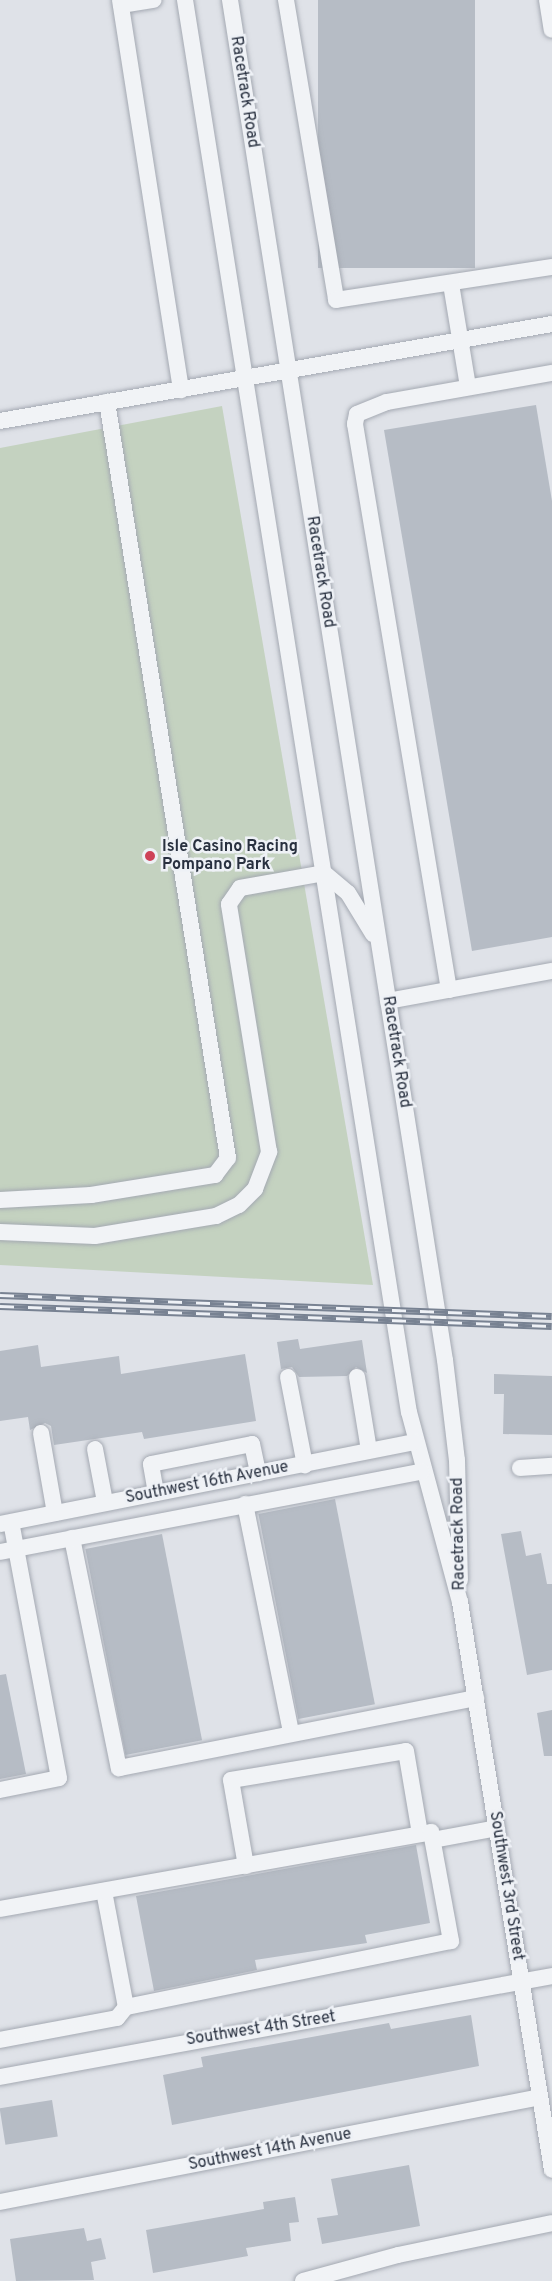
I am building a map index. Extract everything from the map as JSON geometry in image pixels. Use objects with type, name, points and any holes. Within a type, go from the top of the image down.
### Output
[{"type":"street","points":[[154,0],[121,3],[181,390]]},
{"type":"street","name":"Racetrack Road","points":[[185,0],[415,1442],[460,1602]]},
{"type":"street","name":"Racetrack Road","points":[[230,0],[454,1428],[460,1602]]},
{"type":"street","points":[[286,0],[336,300],[552,267]]},
{"type":"street","points":[[547,0],[552,30]]},
{"type":"street","points":[[451,284],[468,387]]},
{"type":"street","points":[[0,421],[552,324]]},
{"type":"street","points":[[449,990],[355,424],[357,414],[387,402],[552,373]]},
{"type":"street","points":[[0,1200],[91,1195],[215,1175],[228,1158],[107,402]]},
{"type":"street","points":[[0,1232],[95,1236],[216,1216],[255,1189],[269,1152],[229,904],[240,888],[324,873],[348,893],[378,942]]},
{"type":"street","points":[[387,1001],[552,971]]},
{"type":"street","points":[[288,1377],[305,1464]]},
{"type":"street","points":[[357,1377],[369,1450]]},
{"type":"street","points":[[41,1433],[56,1513]]},
{"type":"street","name":"Southwest 16th Avenue","points":[[5,1523],[415,1442]]},
{"type":"street","points":[[156,1493],[151,1464],[241,1446],[252,1444],[258,1473]]},
{"type":"street","points":[[95,1449],[105,1502]]},
{"type":"street","points":[[520,1468],[552,1466]]},
{"type":"street","points":[[8,1551],[422,1472]]},
{"type":"street","points":[[245,1504],[291,1732]]},
{"type":"street","points":[[0,1790],[59,1778],[8,1551],[5,1523]]},
{"type":"street","points":[[72,1539],[119,1768],[291,1732],[476,1698]]},
{"type":"street","name":"Southwest 3rd Street","points":[[460,1602],[552,2170]]},
{"type":"street","points":[[0,2040],[117,2018],[126,2007],[451,1941],[406,1751],[231,1780],[246,1866]]},
{"type":"street","points":[[0,1909],[246,1866],[497,1828]]},
{"type":"street","points":[[104,1891],[126,2007]]},
{"type":"street","points":[[522,1983],[552,1976]]},
{"type":"street","name":"Southwest 4th Street","points":[[0,2077],[522,1983]]},
{"type":"street","name":"Southwest 14th Avenue","points":[[0,2202],[540,2097]]},
{"type":"street","points":[[303,2281],[398,2255],[552,2223]]},
{"type":"green space","name":"Isle Casino Racing Pompano Park","points":[[222,406],[373,1285],[0,1265],[0,448]]},
{"type":"building","points":[[318,0],[475,0],[475,268],[318,268]]},
{"type":"building","points":[[536,405],[552,501],[552,937],[472,951],[384,430]]},
{"type":"building","points":[[298,1339],[300,1349],[362,1340],[367,1373],[356,1367],[347,1376],[299,1377],[292,1367],[281,1369],[277,1342]]},
{"type":"building","points":[[38,1345],[41,1367],[119,1356],[121,1374],[245,1354],[256,1421],[144,1439],[142,1432],[54,1445],[51,1426],[45,1423],[30,1430],[28,1417],[0,1421],[0,1351]]},
{"type":"building","points":[[494,1374],[552,1376],[552,1435],[503,1434],[504,1394],[494,1394]]},
{"type":"building","points":[[335,1499],[375,1704],[298,1719],[258,1514]]},
{"type":"building","points":[[521,1531],[526,1556],[541,1553],[547,1584],[552,1584],[552,1670],[527,1675],[501,1534]]},
{"type":"building","points":[[162,1534],[202,1740],[126,1755],[85,1549]]},
{"type":"building","points":[[6,1674],[26,1774],[0,1779],[0,1675]]},
{"type":"building","points":[[552,1710],[552,1756],[544,1756],[537,1713]]},
{"type":"building","points":[[416,1845],[430,1923],[365,1935],[367,1943],[255,1960],[257,1970],[154,1991],[136,1896]]},
{"type":"building","points":[[471,2015],[479,2066],[172,2125],[163,2075],[203,2067],[201,2057],[389,2023],[391,2029]]},
{"type":"building","points":[[52,2100],[58,2137],[5,2145],[0,2108]]},
{"type":"building","points":[[409,2165],[420,2226],[322,2244],[317,2218],[338,2215],[331,2179]]},
{"type":"building","points":[[295,2197],[299,2222],[289,2223],[291,2241],[246,2248],[248,2256],[153,2273],[146,2230],[264,2209],[263,2202]]},
{"type":"building","points":[[84,2228],[87,2241],[101,2238],[106,2259],[91,2262],[94,2280],[16,2281],[10,2239]]},
{"type":"railway","points":[[0,1295],[552,1316]]},
{"type":"railway","points":[[0,1306],[552,1326]]},
{"type":"place","name":"Isle Casino Racing Pompano Park","points":[[150,856]]}]
